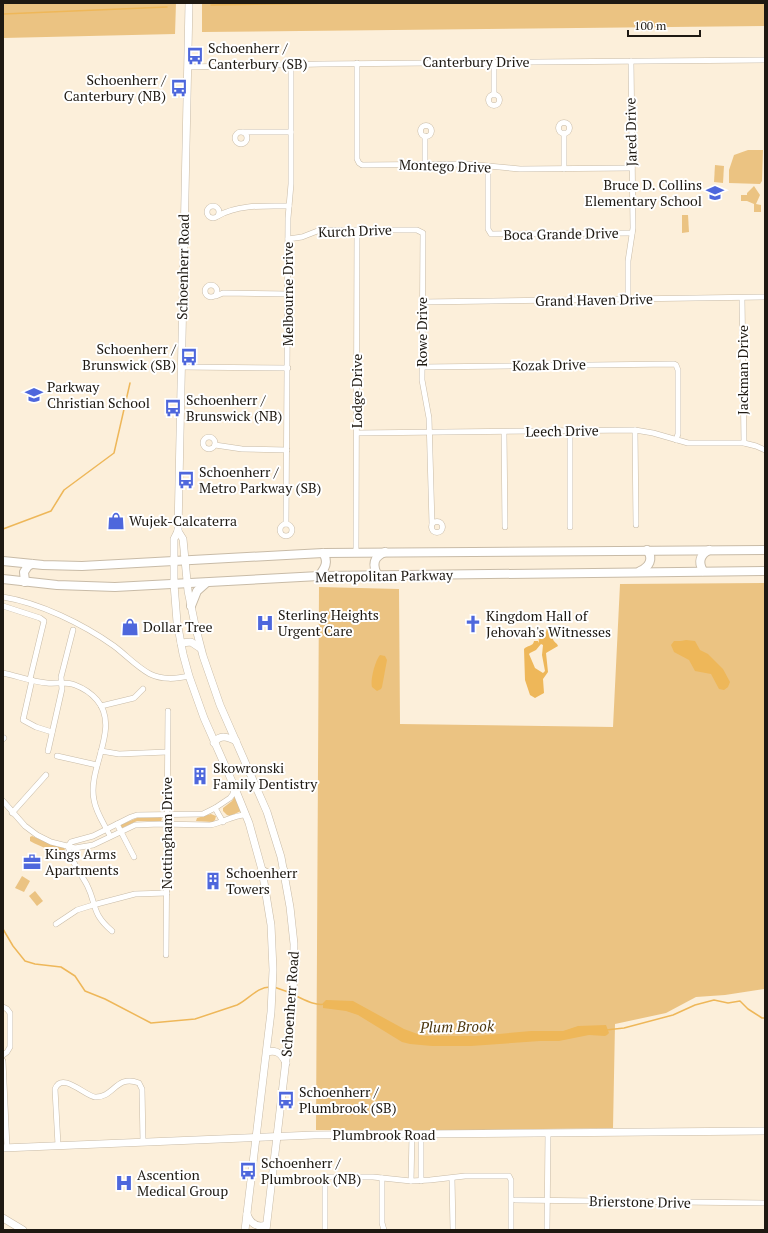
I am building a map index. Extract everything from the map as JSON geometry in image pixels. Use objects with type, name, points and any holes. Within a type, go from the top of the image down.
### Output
[{"type":"main road","name":"Schoenherr Road","points":[[189,3],[178,531],[174,539],[174,584],[181,643],[189,676],[198,705],[246,815],[262,870],[271,925],[273,956],[271,1012],[245,1230]]},
{"type":"main road","name":"Schoenherr Road","points":[[178,531],[183,539],[187,583],[200,648],[214,689],[265,805],[284,870],[292,926],[294,986],[292,1014],[266,1227]]},
{"type":"main road","points":[[640,571],[645,569],[650,563],[650,557],[647,550]]},
{"type":"main road","points":[[703,571],[700,564],[700,559],[703,554],[709,550]]},
{"type":"main road","name":"Metropolitan Parkway","points":[[3,561],[32,564],[90,566],[356,552],[765,550]]},
{"type":"main road","points":[[378,576],[374,567],[374,560],[385,552]]},
{"type":"main road","points":[[319,576],[326,564],[327,559],[323,553]]},
{"type":"main road","points":[[25,582],[24,572],[28,566],[32,564]]},
{"type":"main road","name":"Metropolitan Parkway","points":[[3,579],[72,586],[100,587],[319,576],[640,571],[765,571]]},
{"type":"main road","points":[[191,606],[197,591],[207,582]]},
{"type":"main road","points":[[181,643],[191,642],[200,648]]},
{"type":"main road","points":[[214,743],[218,738],[224,737],[236,741]]},
{"type":"main road","points":[[262,870],[273,875],[284,870]]},
{"type":"main road","points":[[266,1052],[278,1052],[286,1063]]},
{"type":"main road","name":"Plumbrook Road","points":[[5,1148],[314,1135],[765,1131]]},
{"type":"main road","points":[[247,1214],[255,1225],[266,1227]]},
{"type":"main road","points":[[3,1218],[24,1230]]},
{"type":"street","name":"Canterbury Drive","points":[[188,67],[357,63],[765,60]]},
{"type":"street","name":"Jared Drive","points":[[628,299],[628,261],[632,233],[630,61]]},
{"type":"street","points":[[494,62],[494,95]]},
{"type":"street","name":"Montego Drive","points":[[357,63],[358,162],[363,165],[467,164],[511,169],[632,168]]},
{"type":"street","name":"Melbourne Drive","points":[[286,524],[288,239],[289,206],[292,184],[291,65]]},
{"type":"street","points":[[251,132],[246,143],[242,145],[235,142],[234,137],[236,134],[243,132],[251,132],[292,132]]},
{"type":"street","points":[[243,132],[247,139]]},
{"type":"street","points":[[564,134],[564,169]]},
{"type":"street","points":[[425,136],[425,164]]},
{"type":"street","name":"Boca Grande Drive","points":[[488,166],[488,229],[490,233],[494,235],[632,233]]},
{"type":"street","points":[[225,212],[215,206],[211,206],[206,212],[207,216],[215,219],[225,212],[251,207],[289,206]]},
{"type":"street","points":[[218,209],[218,216]]},
{"type":"street","name":"Kurch Drive","points":[[288,239],[302,237],[320,230],[422,231]]},
{"type":"street","name":"Lodge Drive","points":[[356,552],[357,230]]},
{"type":"street","name":"Rowe Drive","points":[[422,231],[422,367],[423,389],[429,418],[432,524]]},
{"type":"street","points":[[223,293],[212,285],[207,286],[205,290],[209,297],[223,293],[288,294]]},
{"type":"street","points":[[216,296],[218,292],[217,288]]},
{"type":"street","name":"Grand Haven Drive","points":[[422,302],[765,297]]},
{"type":"street","name":"Jackman Drive","points":[[742,298],[744,443]]},
{"type":"street","name":"Kozak Drive","points":[[422,367],[676,365],[678,370],[678,434],[676,440]]},
{"type":"street","points":[[181,367],[288,368]]},
{"type":"street","points":[[635,430],[636,525]]},
{"type":"street","name":"Leech Drive","points":[[356,433],[635,430],[693,443],[744,443],[765,450]]},
{"type":"street","points":[[570,431],[570,526]]},
{"type":"street","points":[[504,432],[505,526]]},
{"type":"street","points":[[215,445],[242,449],[287,450]]},
{"type":"street","points":[[432,517],[438,521],[441,523],[443,526],[442,530],[435,532],[432,530],[432,524],[434,521],[438,521]]},
{"type":"street","points":[[3,597],[19,600],[81,626],[105,640],[150,674],[173,679],[189,676]]},
{"type":"street","points":[[3,606],[40,618],[44,621],[23,720],[36,727],[52,732]]},
{"type":"street","points":[[48,751],[62,689],[62,677],[73,630]]},
{"type":"street","points":[[3,672],[46,683],[71,684],[82,688],[91,694],[102,706],[105,716],[106,730],[94,777],[94,801],[110,836]]},
{"type":"street","points":[[102,706],[134,698],[143,690]]},
{"type":"street","name":"Nottingham Drive","points":[[166,955],[168,711]]},
{"type":"street","points":[[101,751],[119,754],[167,752]]},
{"type":"street","points":[[57,756],[97,765]]},
{"type":"street","points":[[12,812],[46,775]]},
{"type":"street","points":[[68,846],[71,842],[93,836],[137,815],[203,814],[230,798],[233,794],[234,786]]},
{"type":"street","points":[[4,804],[36,835],[51,842],[75,848],[90,846],[135,824],[210,825],[246,815]]},
{"type":"street","points":[[215,808],[223,822]]},
{"type":"street","points":[[192,824],[193,815]]},
{"type":"street","points":[[116,824],[134,858]]},
{"type":"street","points":[[68,846],[71,858],[88,887],[93,905],[101,920],[112,931]]},
{"type":"street","points":[[56,924],[77,910],[93,905],[135,894],[167,893]]},
{"type":"street","points":[[3,1055],[10,1047],[10,1013],[5,1008]]},
{"type":"street","points":[[3,1061],[5,1148]]},
{"type":"street","points":[[58,1145],[55,1089],[58,1084],[64,1083],[74,1086],[87,1095],[96,1097],[107,1094],[121,1082],[134,1081],[139,1083],[142,1089],[143,1142]]},
{"type":"street","points":[[547,1230],[548,1133]]},
{"type":"street","points":[[411,1181],[412,1135]]},
{"type":"street","points":[[421,1135],[421,1181]]},
{"type":"street","points":[[325,1230],[326,1179],[334,1177],[382,1178],[421,1181],[473,1176],[509,1176],[511,1187],[510,1230]]},
{"type":"street","points":[[382,1178],[382,1223],[384,1230]]},
{"type":"street","points":[[452,1178],[453,1230]]},
{"type":"street","name":"Brierstone Drive","points":[[516,1200],[765,1203]]},
{"type":"shaded area","points":[[3,3],[176,3],[175,34],[3,38]]},
{"type":"shaded area","points":[[202,3],[765,3],[765,26],[202,32]]},
{"type":"shaded area","points":[[748,150],[763,150],[762,181],[760,184],[729,183],[729,170],[734,155]]},
{"type":"shaded area","points":[[715,165],[724,166],[723,183],[714,182]]},
{"type":"shaded area","points":[[754,186],[760,195],[756,204],[761,205],[761,212],[754,212],[754,204],[747,201],[741,201],[741,195],[747,195],[747,193]]},
{"type":"shaded area","points":[[682,215],[688,215],[689,232],[682,233]]},
{"type":"shaded area","points":[[765,583],[764,989],[725,995],[696,997],[666,1013],[615,1024],[613,1128],[316,1130],[319,587],[399,589],[400,724],[613,727],[620,584]]},
{"type":"shaded area","points":[[547,628],[558,646],[546,653],[548,672],[543,679],[544,693],[535,698],[530,695],[525,680],[524,649],[534,641],[538,641],[539,643],[538,632],[541,632],[543,636],[545,636]],"holes":[[[541,644],[543,645],[542,655],[545,671],[543,673],[535,668],[529,654],[536,650]]]},
{"type":"shaded area","points":[[674,641],[695,641],[700,650],[708,654],[723,669],[730,682],[728,687],[724,690],[719,689],[711,674],[695,671],[689,660],[674,652],[671,645]]},
{"type":"shaded area","points":[[380,655],[385,656],[387,660],[382,687],[377,691],[372,687],[372,675]]},
{"type":"shaded area","points":[[235,796],[241,811],[230,816],[227,815],[223,811],[223,808],[232,801]]},
{"type":"shaded area","points":[[211,814],[216,816],[213,822],[196,821],[197,818]]},
{"type":"shaded area","points":[[161,817],[161,821],[137,821],[122,828],[120,825],[137,818]]},
{"type":"shaded area","points":[[32,836],[53,845],[64,847],[65,851],[54,851],[38,845],[30,841],[30,837]]},
{"type":"shaded area","points":[[22,876],[30,881],[24,892],[15,888]]},
{"type":"shaded area","points":[[35,891],[43,901],[37,906],[29,896]]},
{"type":"shaded area","points":[[326,1000],[353,1001],[404,1029],[423,1036],[476,1036],[531,1031],[563,1031],[578,1026],[606,1025],[609,1033],[605,1036],[589,1035],[559,1041],[471,1046],[432,1046],[410,1044],[402,1042],[358,1015],[346,1011],[323,1008],[323,1003]]},
{"type":"waterway","points":[[211,5],[340,3]]},
{"type":"waterway","points":[[3,14],[167,7]]},
{"type":"waterway","points":[[3,529],[51,511],[64,490],[114,453],[130,383]]},
{"type":"waterway","name":"Plum Brook","points":[[3,929],[13,946],[25,961],[35,964],[61,967],[75,976],[85,991],[105,999],[151,1023],[195,1019],[237,1005],[257,991],[270,987]]},
{"type":"waterway","name":"Plum Brook","points":[[274,987],[291,993]]},
{"type":"waterway","name":"Plum Brook","points":[[296,996],[306,1001],[325,1004]]},
{"type":"waterway","name":"Plum Brook","points":[[606,1030],[624,1028],[673,1015],[695,1005],[714,1000],[728,1003],[740,1001],[748,1009],[762,1018],[765,1018]]},
{"type":"place","name":"Schoenherr / Canterbury (SB)","points":[[195,56]]},
{"type":"place","name":"Schoenherr / Canterbury (NB)","points":[[179,88]]},
{"type":"place","name":"Bruce D. Collins Elementary School","points":[[715,193]]},
{"type":"place","name":"Schoenherr / Brunswick (SB)","points":[[189,357]]},
{"type":"place","name":"Parkway Christian School","points":[[34,395]]},
{"type":"place","name":"Schoenherr / Brunswick (NB)","points":[[173,408]]},
{"type":"place","name":"Schoenherr / Metro Parkway (SB)","points":[[186,480]]},
{"type":"place","name":"Wujek-Calcaterra","points":[[116,521]]},
{"type":"place","name":"Sterling Heights Urgent Care","points":[[265,623]]},
{"type":"place","name":"Kingdom Hall of Jehovah's Witnesses","points":[[473,624]]},
{"type":"place","name":"Dollar Tree","points":[[130,627]]},
{"type":"place","name":"Skowronski Family Dentistry","points":[[200,776]]},
{"type":"place","name":"Kings Arms Apartments","points":[[32,862]]},
{"type":"place","name":"Schoenherr Towers","points":[[213,881]]},
{"type":"place","name":"Schoenherr / Plumbrook (SB)","points":[[286,1100]]},
{"type":"place","name":"Schoenherr / Plumbrook (NB)","points":[[248,1171]]},
{"type":"place","name":"Ascention Medical Group","points":[[124,1183]]}]
